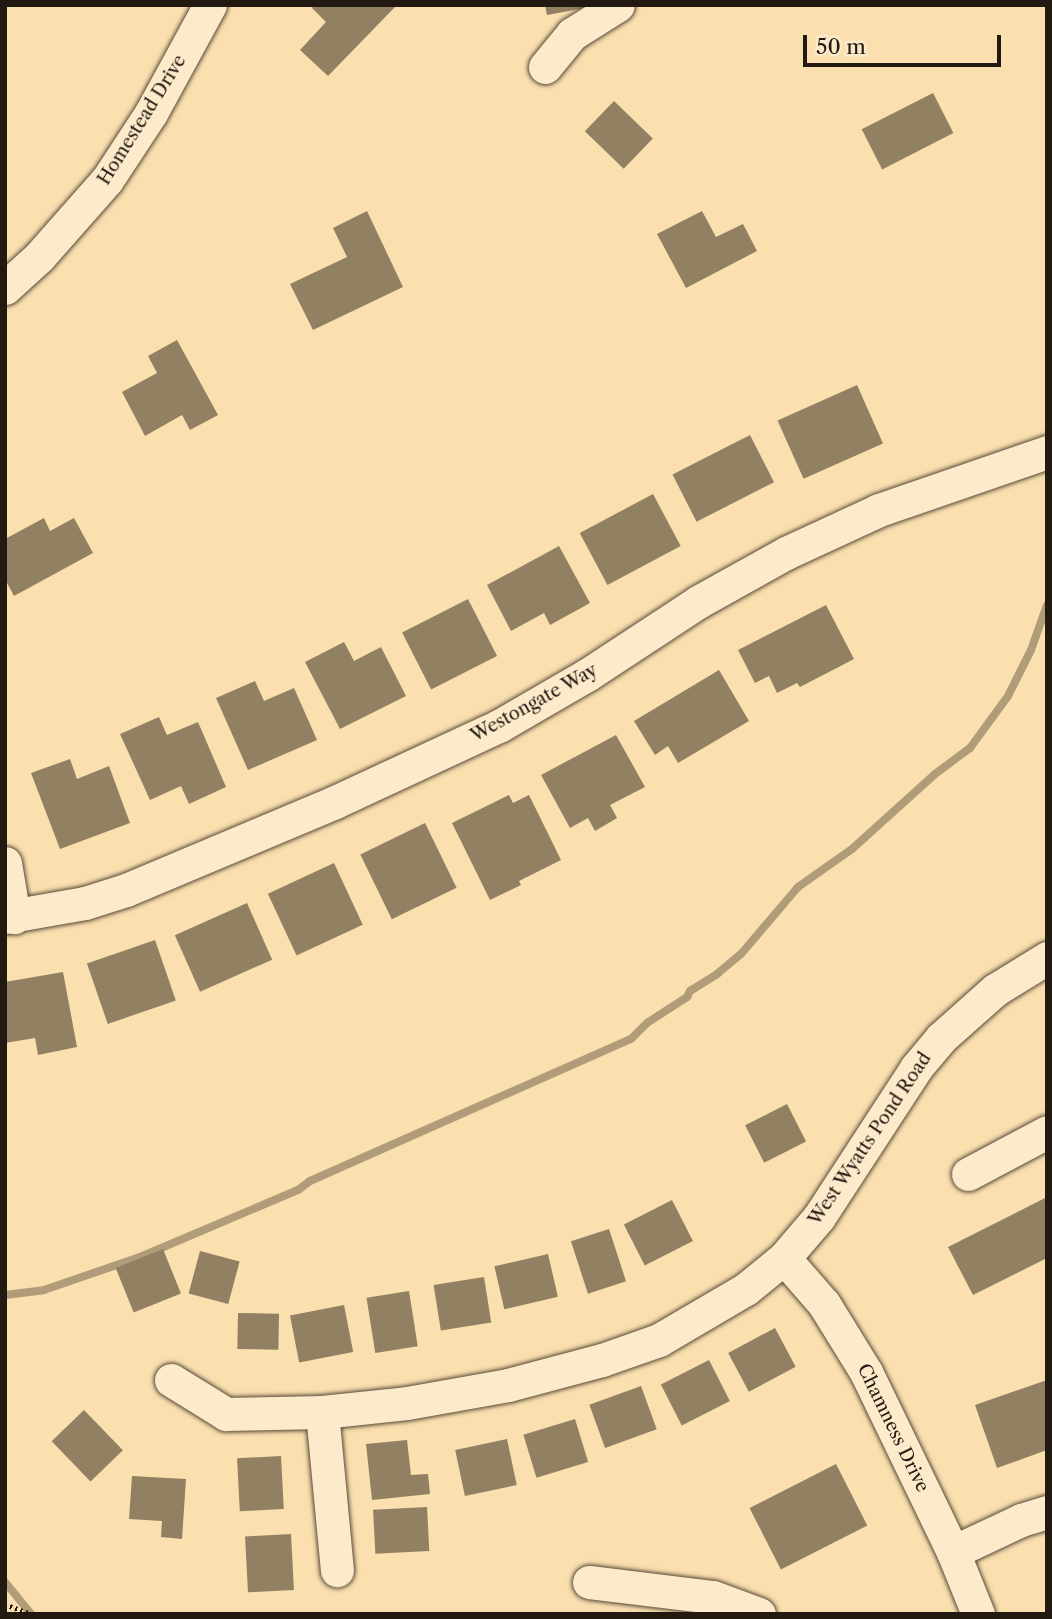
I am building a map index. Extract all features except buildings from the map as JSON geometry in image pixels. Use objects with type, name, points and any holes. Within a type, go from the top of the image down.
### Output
[{"type":"street","name":"Homestead Drive","points":[[5,288],[39,257],[107,180],[151,113],[210,5]]},
{"type":"street","points":[[545,67],[572,34],[618,5]]},
{"type":"street","name":"Westongate Way","points":[[10,917],[85,903],[126,890],[430,760],[549,698],[698,602],[786,553],[879,510],[1047,452]]},
{"type":"street","points":[[5,863],[10,917]]},
{"type":"street","name":"West Wyatts Pond Road","points":[[171,1380],[226,1414],[322,1412],[407,1403],[508,1385],[602,1360],[659,1340],[709,1314],[746,1289],[784,1258],[819,1217],[916,1069],[941,1038],[995,990],[1047,958]]},
{"type":"street","points":[[968,1174],[1047,1132]]},
{"type":"street","name":"Chamness Drive","points":[[784,1258],[824,1304],[852,1345],[953,1552],[978,1614]]},
{"type":"street","points":[[322,1412],[337,1570]]},
{"type":"street","points":[[953,1552],[1021,1520],[1047,1513]]},
{"type":"street","points":[[589,1583],[713,1597],[759,1614]]},
{"type":"path","points":[[5,1604],[31,1614]]},
{"type":"waterway","points":[[5,1295],[44,1290],[140,1257],[298,1190],[310,1181],[631,1039],[647,1023],[687,997],[690,991],[741,954],[798,887],[852,849],[935,774],[970,748],[1008,696],[1031,650],[1047,605]]},
{"type":"waterway","points":[[5,1582],[31,1614]]}]
